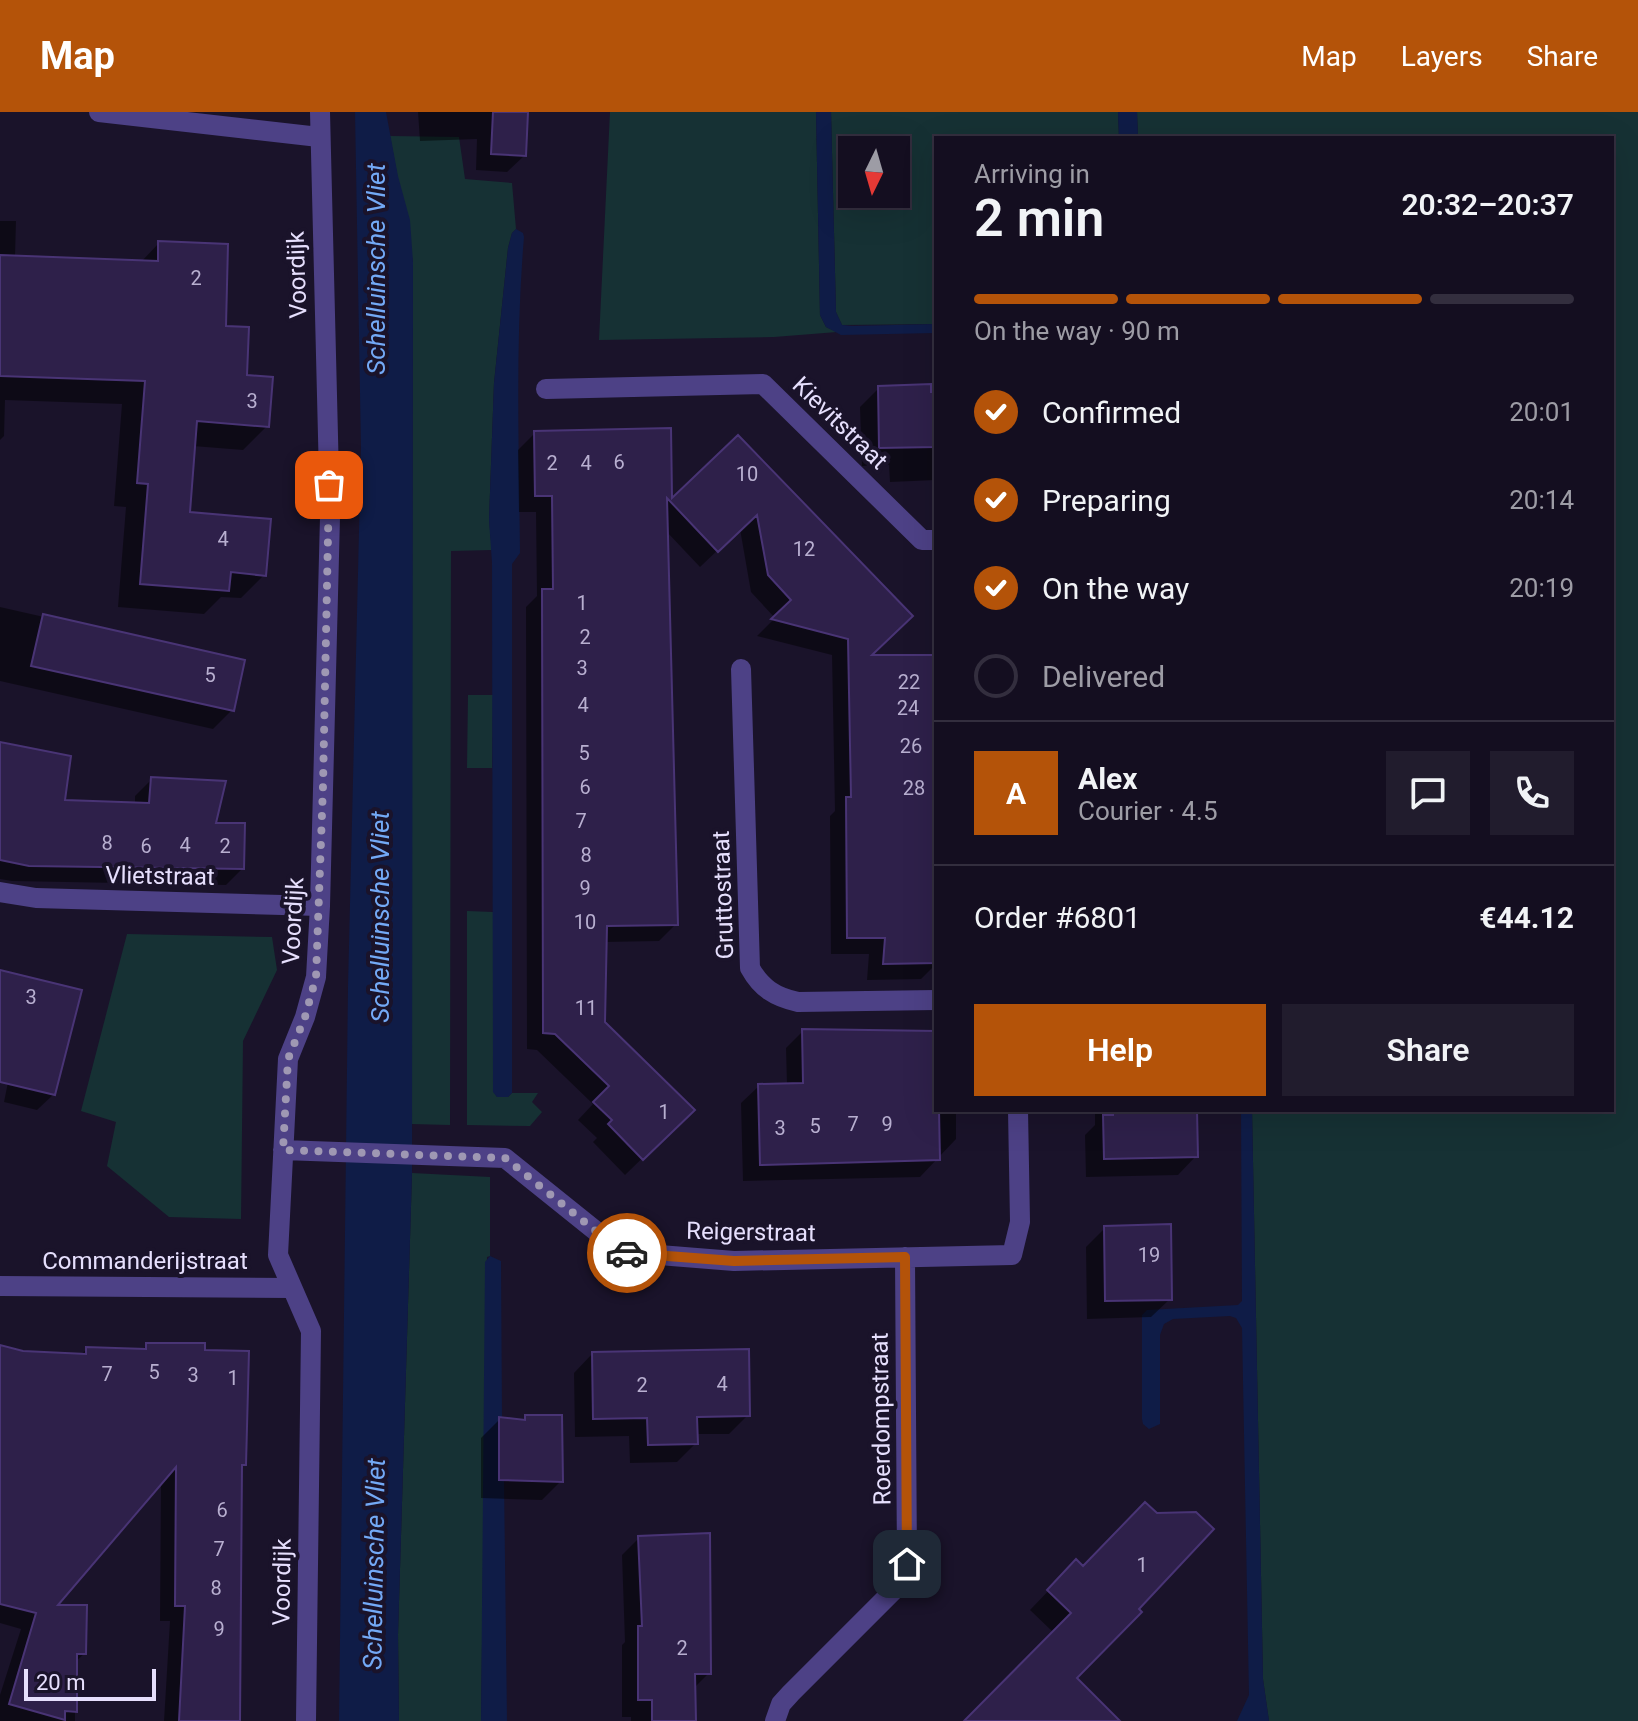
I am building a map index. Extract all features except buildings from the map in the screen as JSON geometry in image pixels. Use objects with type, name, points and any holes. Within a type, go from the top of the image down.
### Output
[{"type":"street","points":[[99,112],[319,137]]},
{"type":"street","name":"Voordijk","points":[[306,1721],[311,1331],[278,1255],[288,1059],[305,1017],[316,977],[320,906],[330,517],[320,112]]},
{"type":"street","name":"Kievitstraat","points":[[546,389],[763,384],[922,540],[934,540]]},
{"type":"street","name":"Gruttostraat","points":[[741,669],[750,968],[759,984],[781,998],[798,1002],[934,1000]]},
{"type":"street","name":"Vlietstraat","points":[[0,892],[36,898],[320,906]]},
{"type":"street","name":"Reigerstraat","points":[[283,1150],[505,1158],[622,1252],[734,1261],[1012,1255],[1020,1222],[1018,1112]]},
{"type":"street","name":"Roerdompstraat","points":[[775,1721],[781,1704],[791,1693],[902,1582],[907,1564],[905,1257]]},
{"type":"street","name":"Commanderijstraat","points":[[0,1286],[290,1288]]},
{"type":"green space","points":[[610,112],[816,112],[820,315],[826,327],[837,332],[774,337],[599,340]]},
{"type":"green space","points":[[831,112],[1118,112],[1119,136],[934,136],[934,324],[842,325],[836,312]]},
{"type":"green space","points":[[1137,112],[1638,112],[1638,1721],[1269,1721],[1263,1679],[1252,1112],[1614,1112],[1614,136],[1138,136]]},
{"type":"green space","points":[[390,136],[459,137],[465,179],[512,183],[516,229],[508,248],[494,383],[489,520],[492,550],[451,551],[450,1125],[411,1124],[413,262]]},
{"type":"green space","points":[[468,695],[493,695],[492,768],[467,768]]},
{"type":"green space","points":[[467,911],[493,912],[494,1092],[497,1097],[508,1097],[512,1093],[538,1093],[532,1102],[542,1112],[530,1126],[467,1125]]},
{"type":"green space","points":[[127,934],[272,937],[277,970],[243,1041],[241,1219],[169,1217],[107,1166],[116,1122],[81,1111]]},
{"type":"green space","points":[[412,1173],[490,1177],[481,1721],[399,1721],[398,1635]]},
{"type":"water","name":"Schelluinsche Vliet","points":[[355,112],[386,112],[410,220],[413,262],[412,1173],[398,1635],[399,1721],[339,1721],[348,987],[361,448]]},
{"type":"water","points":[[816,112],[831,112],[836,312],[842,325],[934,324],[934,333],[841,335],[826,327],[820,315]]},
{"type":"water","points":[[1118,112],[1137,112],[1138,136],[1119,136]]},
{"type":"water","points":[[516,229],[524,237],[519,355],[520,553],[512,564],[512,1093],[508,1097],[497,1097],[493,1092],[492,563],[489,520],[494,383],[508,248]]},
{"type":"water","points":[[1241,1112],[1252,1112],[1263,1679],[1269,1721],[1237,1721],[1249,1695],[1242,1328],[1236,1318],[1173,1319],[1164,1324],[1160,1335],[1160,1424],[1149,1429],[1142,1419],[1142,1315],[1147,1310],[1238,1305],[1242,1301]]},
{"type":"water","points":[[490,1256],[501,1261],[502,1418],[499,1418],[499,1479],[504,1480],[507,1721],[481,1721],[485,1262]]},
{"type":"way so far","points":[[329,485],[316,977],[305,1017],[288,1059],[283,1150],[505,1158],[627,1253]]},
{"type":"route","points":[[627,1253],[734,1261],[905,1257],[907,1564]]}]
